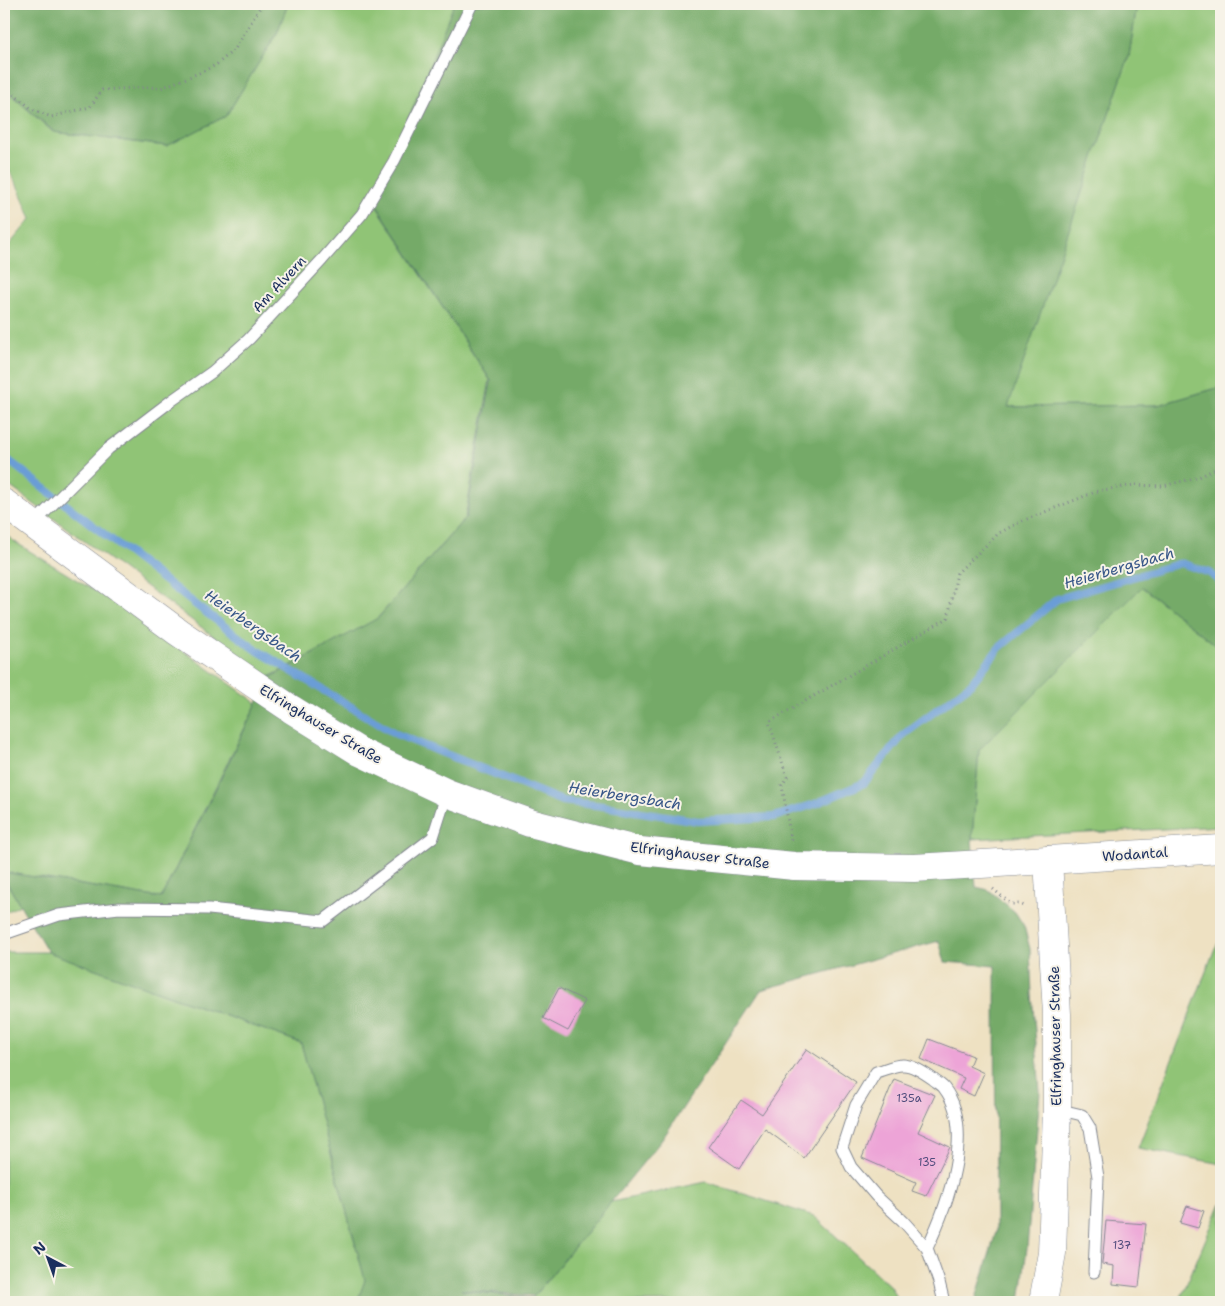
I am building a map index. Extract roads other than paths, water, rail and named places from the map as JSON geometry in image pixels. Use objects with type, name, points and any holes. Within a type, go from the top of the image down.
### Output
[{"type":"main road","name":"Elfringhauser Straße","points":[[4,503],[41,516],[178,632],[292,709],[360,752],[447,793],[530,823],[640,851],[794,866],[914,868],[1048,860],[1057,1014],[1057,1108],[1052,1253],[1043,1302]]},
{"type":"main road","name":"Wodantal","points":[[1048,860],[1221,848]]},
{"type":"lane","name":"Am Alvern","points":[[41,516],[108,449],[212,372],[249,339],[362,214],[394,161],[472,4]]},
{"type":"lane","points":[[4,934],[59,915],[119,908],[209,909],[324,920],[433,837],[447,793]]},
{"type":"lane","points":[[927,1248],[938,1225],[951,1184],[959,1145],[955,1110],[944,1088],[924,1072],[904,1064],[876,1072],[856,1105],[842,1148],[851,1167],[876,1196],[903,1221],[927,1248],[944,1302]]},
{"type":"lane","points":[[1057,1108],[1082,1115],[1090,1128],[1098,1177],[1094,1272]]},
{"type":"waterway","name":"Heierbergsbach","points":[[4,457],[255,649],[396,734],[562,801],[698,821],[774,817],[815,804],[864,783],[903,735],[971,684],[999,648],[1057,599],[1181,563],[1210,573],[1221,583]]}]
